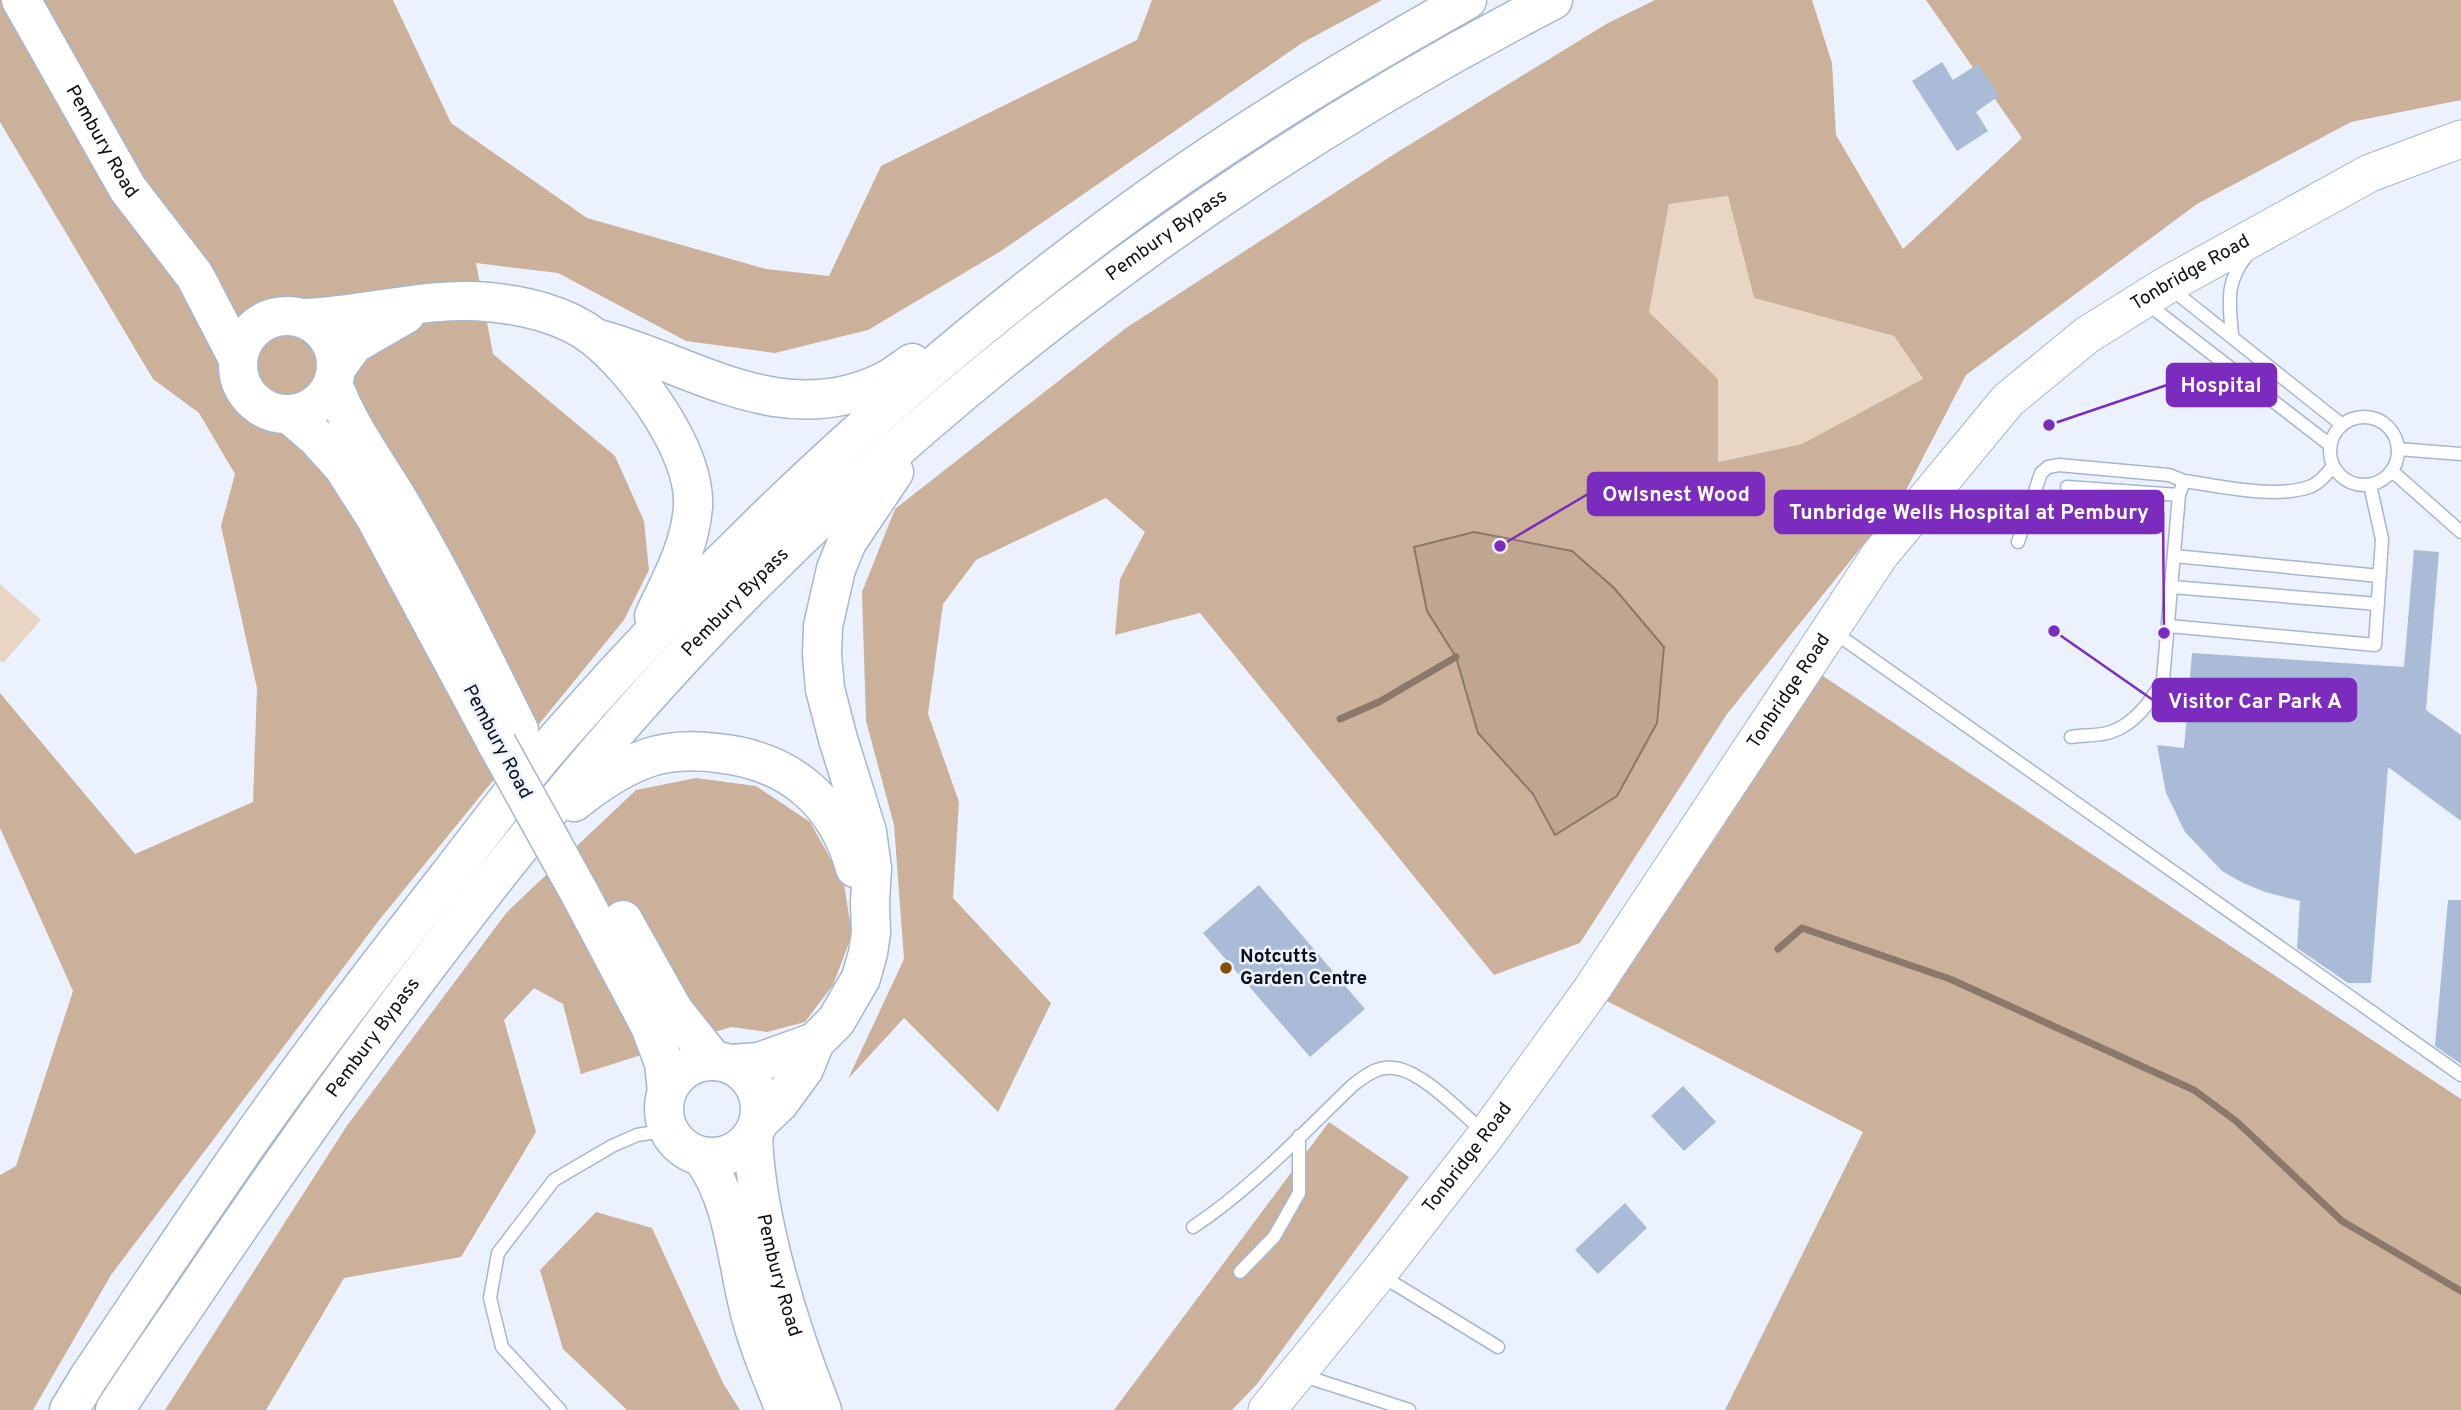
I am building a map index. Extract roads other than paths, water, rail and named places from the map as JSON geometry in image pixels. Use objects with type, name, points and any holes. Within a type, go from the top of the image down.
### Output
[{"type":"main road","name":"Pembury Road","points":[[21,0],[128,189],[195,276],[238,359]]},
{"type":"main road","name":"Pembury Bypass","points":[[69,1410],[246,1146],[359,990],[562,733],[722,561],[806,479],[969,335],[1110,226],[1222,148],[1339,74],[1467,0]]},
{"type":"main road","name":"Pembury Bypass","points":[[116,1410],[297,1143],[393,1010],[594,758],[749,587],[825,513],[992,367],[1134,258],[1242,183],[1354,111],[1479,38],[1553,0]]},
{"type":"main road","name":"Pembury Road","points":[[195,276],[288,318]]},
{"type":"main road","points":[[423,305],[354,344],[326,396],[303,412],[272,412],[257,404],[246,391],[239,376],[238,359],[249,333],[259,324],[288,318],[331,317],[423,305],[485,302],[538,310],[570,323],[594,337],[623,366],[659,410],[677,439],[690,476],[693,505],[689,536],[679,566],[637,652]]},
{"type":"main road","points":[[288,318],[317,326],[328,337],[335,351],[335,375]]},
{"type":"main road","points":[[594,337],[634,348],[747,392],[799,400],[853,394],[882,382],[921,358],[969,335]]},
{"type":"main road","name":"Pembury Road","points":[[335,375],[342,409],[398,500],[459,611],[508,737]]},
{"type":"main road","name":"Pembury Road","points":[[289,414],[317,438],[343,467],[508,737],[590,886],[674,1011],[723,1062]]},
{"type":"main road","points":[[815,1042],[769,1060],[699,1062],[686,1068],[674,1078],[667,1091],[664,1111],[669,1130],[682,1147],[702,1157],[731,1154],[743,1146],[804,1069],[815,1042],[836,1021],[861,978],[871,933],[872,868],[867,832],[825,690],[823,626],[836,569],[847,542],[868,508],[937,414]]},
{"type":"main road","points":[[519,849],[590,789],[645,759],[701,751],[727,754],[752,758],[775,768],[813,793],[828,809],[848,842],[856,872],[870,902]]},
{"type":"main road","name":"Pembury Road","points":[[590,886],[664,1063],[667,1091]]},
{"type":"main road","points":[[723,1062],[746,1074],[756,1088],[760,1106],[755,1129]]},
{"type":"main road","name":"Pembury Road","points":[[755,1129],[754,1168],[766,1229],[786,1306],[822,1410]]},
{"type":"main road","name":"Pembury Road","points":[[702,1157],[714,1174],[724,1197],[750,1311],[785,1410]]},
{"type":"street","name":"Tonbridge Road","points":[[1267,1410],[1487,1134],[1592,989],[1880,556],[2008,400],[2074,344],[2270,226],[2370,173],[2461,139]]},
{"type":"lane","points":[[2232,335],[2229,303],[2231,282],[2241,262],[2270,226]]},
{"type":"lane","points":[[2155,293],[2232,335],[2341,424]]},
{"type":"lane","points":[[2155,293],[2330,445]]},
{"type":"lane","points":[[2354,418],[2374,418],[2391,430],[2399,449],[2392,471],[2370,485],[2348,482],[2333,466],[2330,445],[2341,424],[2354,418]]},
{"type":"lane","points":[[2399,449],[2461,454]]},
{"type":"lane","points":[[2018,542],[2041,473],[2048,467],[2059,465],[2169,474],[2184,481],[2280,491],[2310,487],[2325,477],[2333,466]]},
{"type":"lane","points":[[2392,471],[2461,531]]},
{"type":"lane","points":[[2071,737],[2111,732],[2132,720],[2152,699],[2162,680],[2179,495],[2184,481]]},
{"type":"lane","points":[[2169,625],[2375,645],[2382,539],[2370,485]]},
{"type":"lane","points":[[2067,486],[2179,495]]},
{"type":"lane","points":[[2174,556],[2380,576]]},
{"type":"lane","points":[[2172,587],[2378,604]]},
{"type":"lane","points":[[1830,630],[2461,1075]]},
{"type":"lane","points":[[1193,1227],[1213,1213],[1353,1085],[1368,1074],[1381,1069],[1395,1068],[1425,1082],[1487,1134]]},
{"type":"lane","points":[[558,1410],[502,1348],[490,1298],[498,1253],[554,1180],[612,1146],[637,1135],[669,1130]]},
{"type":"lane","points":[[1240,1272],[1274,1237],[1299,1193],[1299,1136]]},
{"type":"lane","points":[[1378,1274],[1498,1347]]},
{"type":"lane","points":[[1297,1374],[1409,1410]]},
{"type":"waterway","points":[[1340,719],[1379,702],[1456,657]]},
{"type":"waterway","points":[[1778,949],[1802,928],[1950,979],[2194,1090],[2236,1121],[2342,1221],[2461,1291]]},
{"type":"place","name":"Hospital","points":[[2049,425]]},
{"type":"place","name":"Owlsnest Wood","points":[[1500,546]]},
{"type":"place","name":"Visitor Car Park A","points":[[2054,631]]},
{"type":"place","name":"Tunbridge Wells Hospital at Pembury","points":[[2164,633]]},
{"type":"place","name":"Notcutts Garden Centre","points":[[1226,968]]}]
